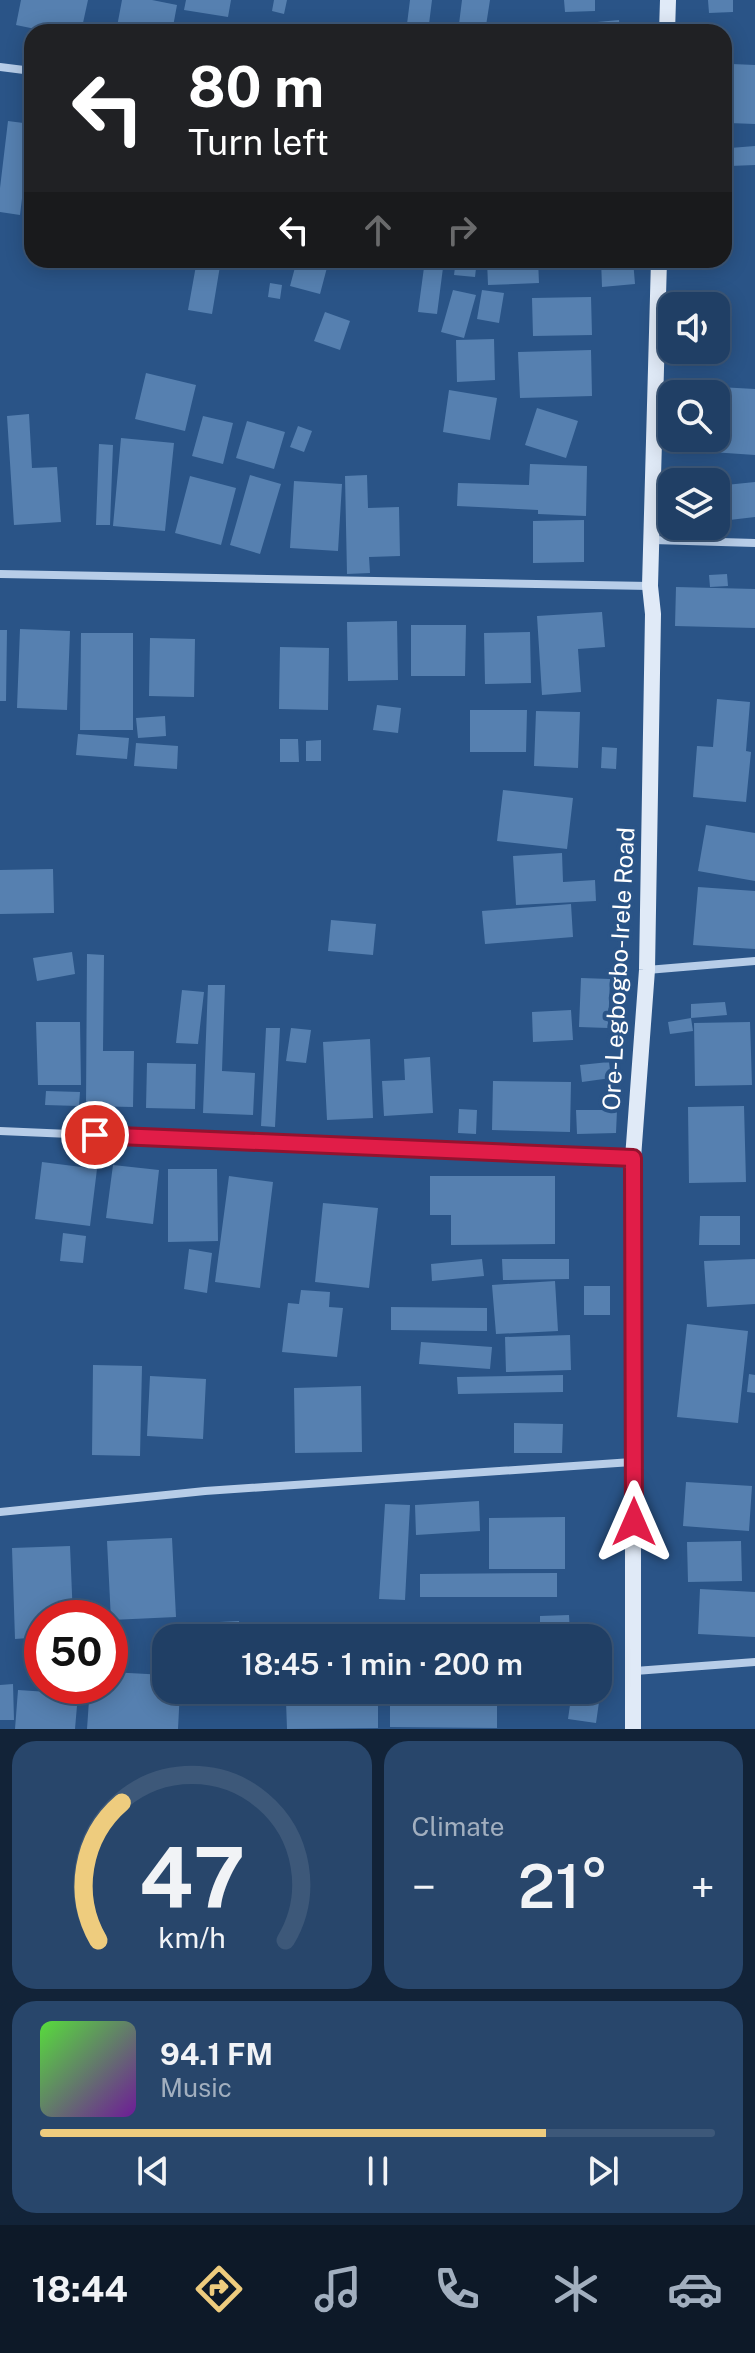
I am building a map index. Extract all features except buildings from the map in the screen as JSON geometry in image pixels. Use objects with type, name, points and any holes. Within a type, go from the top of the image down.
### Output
[{"type":"main road","points":[[667,24],[668,0]]},
{"type":"main road","name":"Ore-Legbogbo-Irele Road","points":[[633,1729],[633,1158],[647,970],[653,614],[650,586],[659,268]]},
{"type":"street","points":[[0,67],[24,70]]},
{"type":"street","points":[[653,540],[755,543]]},
{"type":"street","points":[[0,574],[650,586]]},
{"type":"street","points":[[647,970],[755,961]]},
{"type":"street","points":[[0,1131],[633,1158]]},
{"type":"street","points":[[0,1512],[205,1491],[633,1462]]},
{"type":"street","points":[[635,1671],[755,1662]]},
{"type":"route","points":[[95,1135],[633,1158],[634,1522]]}]
